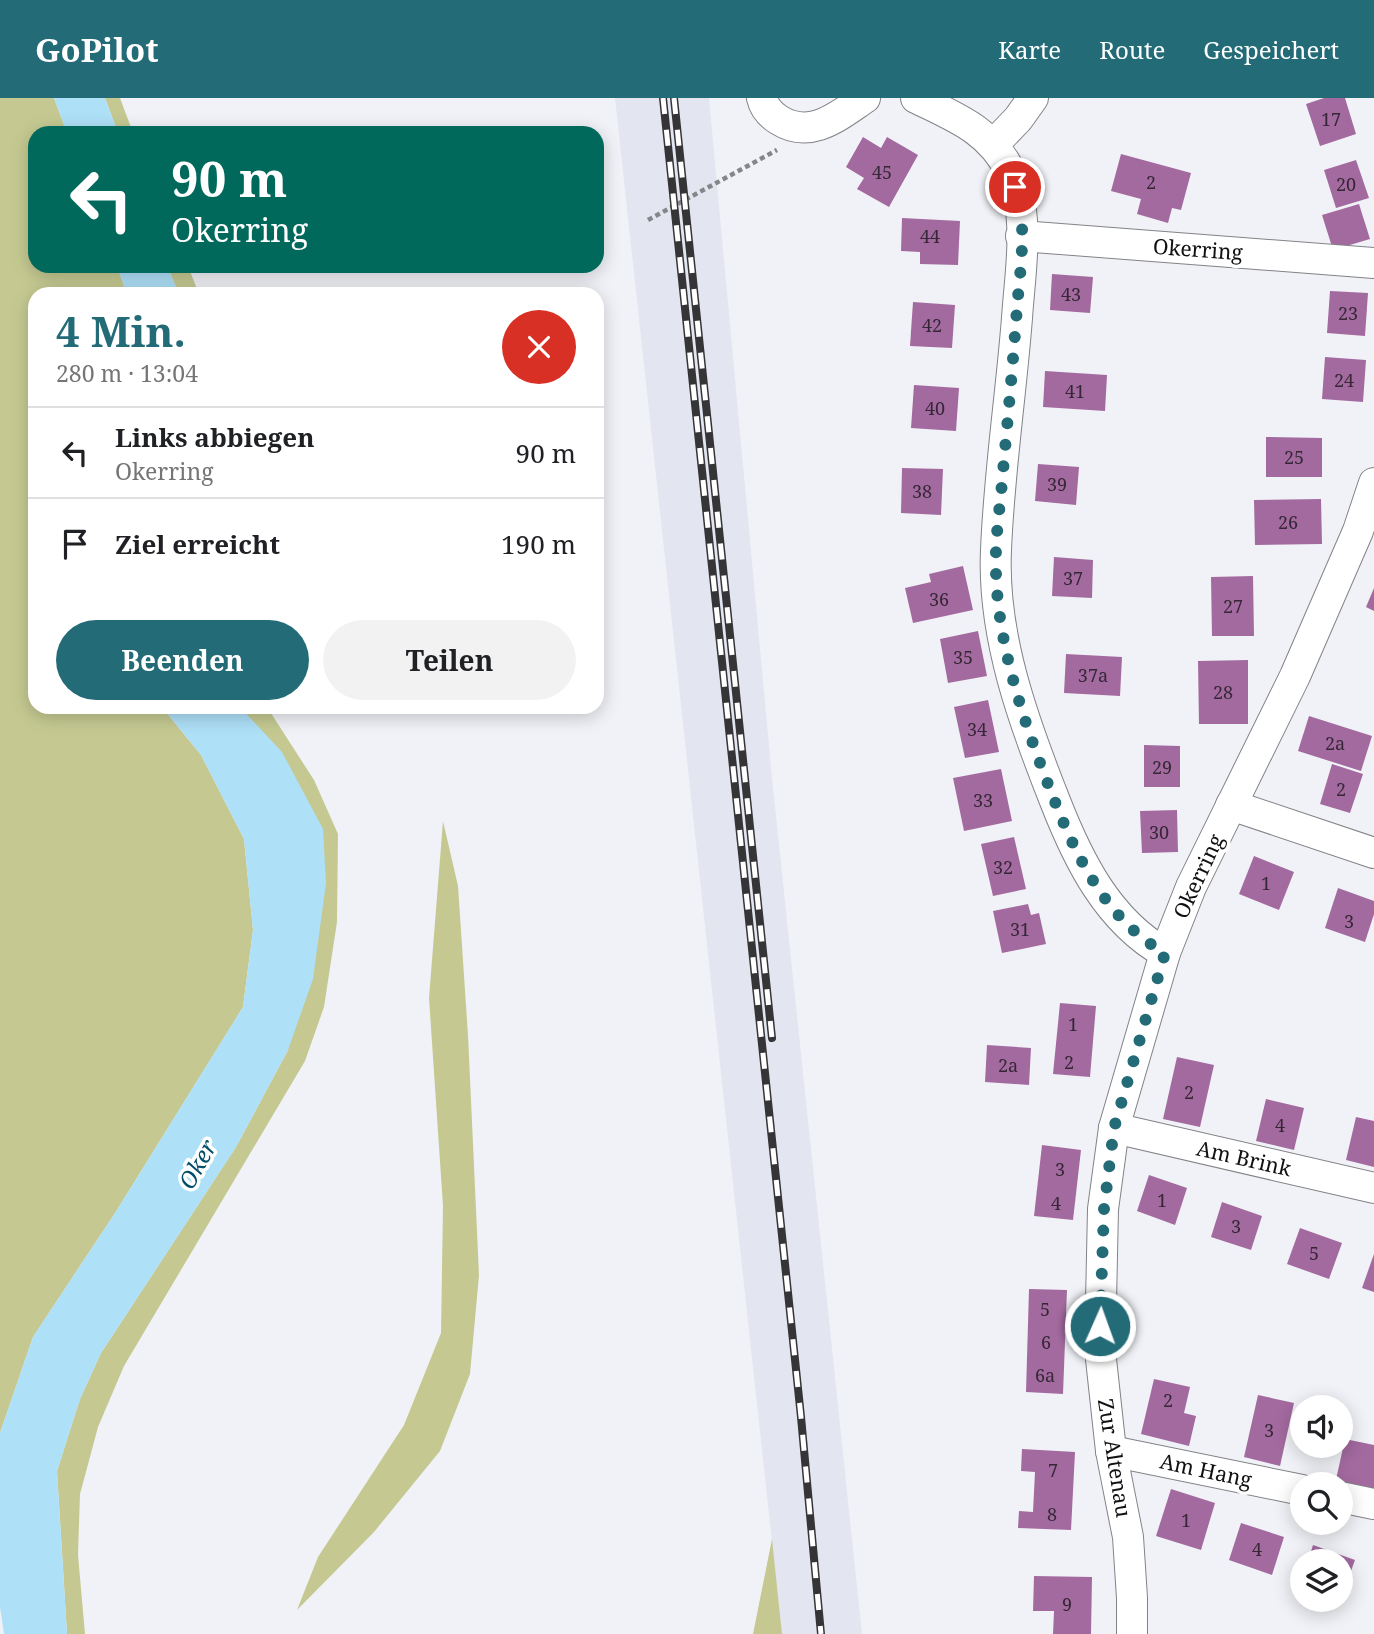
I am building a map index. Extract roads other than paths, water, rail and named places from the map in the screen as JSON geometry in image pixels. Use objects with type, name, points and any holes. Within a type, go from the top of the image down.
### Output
[{"type":"street","points":[[762,98],[776,118],[795,129],[824,125],[865,98]]},
{"type":"street","points":[[916,98],[965,122],[994,144],[1010,172],[1020,201],[1021,236],[1014,358],[996,551],[998,606],[1014,678],[1035,747],[1068,835],[1094,884],[1126,925],[1165,953]]},
{"type":"street","points":[[994,144],[1018,119],[1033,98]]},
{"type":"street","name":"Okerring","points":[[1021,236],[1374,263]]},
{"type":"street","name":"Okerring","points":[[1165,953],[1191,887],[1366,533],[1374,483]]},
{"type":"street","points":[[1231,805],[1374,853]]},
{"type":"street","name":"Zur Altenau","points":[[1132,1634],[1128,1537],[1111,1451],[1100,1350],[1104,1209],[1114,1128],[1165,953]]},
{"type":"street","name":"Am Brink","points":[[1114,1128],[1374,1188]]},
{"type":"street","name":"Am Hang","points":[[1111,1451],[1290,1488]]},
{"type":"street","points":[[1353,1500],[1374,1504]]},
{"type":"water","points":[[54,98],[105,98],[115,126],[64,126]]},
{"type":"water","points":[[120,273],[170,273],[176,287],[124,287]]},
{"type":"water","name":"Oker","points":[[168,714],[247,714],[282,752],[323,829],[326,883],[313,979],[288,1050],[236,1147],[101,1353],[80,1399],[57,1471],[67,1634],[4,1634],[0,1607],[0,1433],[33,1337],[117,1210],[243,1007],[253,930],[244,839],[201,755]]},
{"type":"railway","points":[[663,98],[801,1417],[821,1634]]},
{"type":"railway","points":[[674,98],[772,1038]]}]
